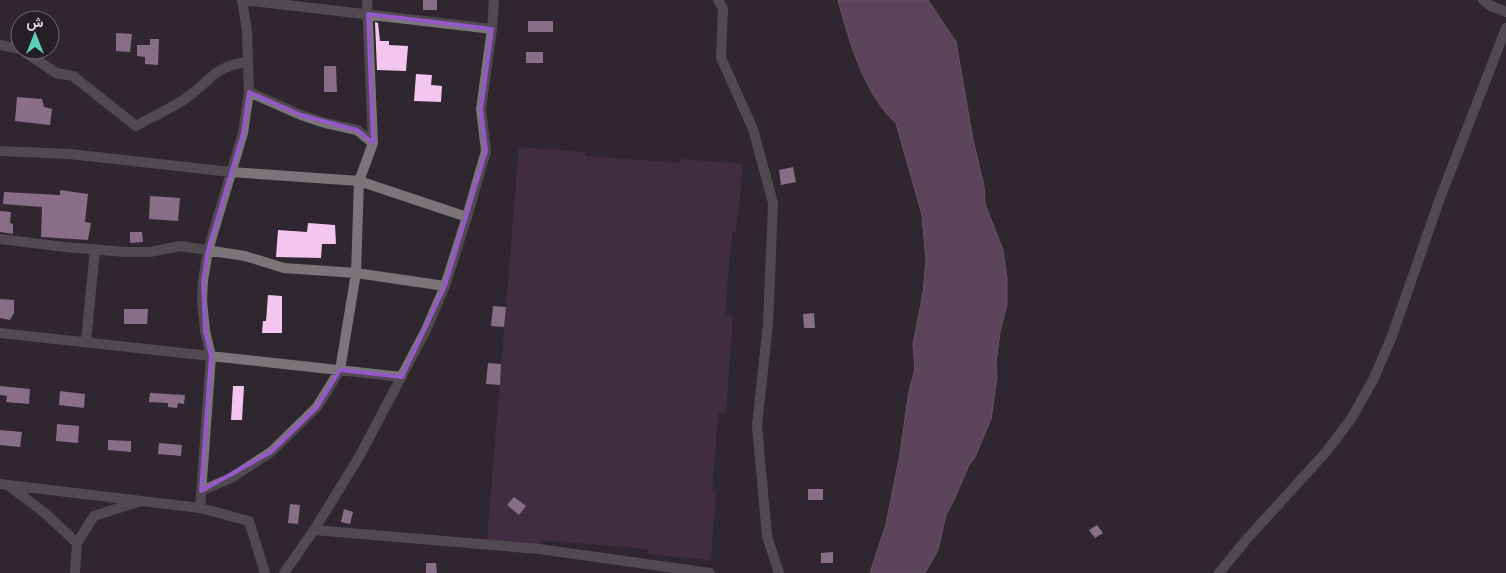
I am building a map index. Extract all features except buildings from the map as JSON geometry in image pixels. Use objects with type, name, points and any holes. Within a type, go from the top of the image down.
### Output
[{"type":"street","points":[[200,508],[211,356],[205,332],[202,300],[203,281],[208,250],[243,133],[249,92],[247,31],[243,0],[492,29]]},
{"type":"street","points":[[201,491],[231,478],[271,452],[318,407],[340,370],[356,273],[359,181],[373,143],[367,0]]},
{"type":"street","points":[[284,573],[314,530],[359,457],[426,330],[445,286],[486,151],[481,109],[494,0]]},
{"type":"street","points":[[718,0],[723,8],[721,58],[753,129],[773,203],[768,324],[757,426],[767,536],[779,573]]},
{"type":"street","points":[[1483,0],[1491,6],[1506,12]]},
{"type":"street","points":[[1219,573],[1246,540],[1326,452],[1351,419],[1372,380],[1392,336],[1439,201],[1506,28]]},
{"type":"street","points":[[36,60],[56,73],[73,76],[136,126],[186,99],[219,70],[239,63],[248,62],[249,92]]},
{"type":"street","points":[[249,92],[301,115],[325,123],[357,130],[373,143]]},
{"type":"street","points":[[0,151],[70,154],[231,172],[359,181],[467,218]]},
{"type":"street","points":[[0,239],[95,249],[146,252],[180,246],[245,256],[284,268],[356,273],[445,286]]},
{"type":"street","points":[[86,342],[95,249]]},
{"type":"street","points":[[0,333],[402,377]]},
{"type":"street","points":[[4,484],[200,508],[249,522],[265,573]]},
{"type":"street","points":[[4,484],[46,514],[77,543]]},
{"type":"street","points":[[74,573],[77,543],[94,516],[142,501]]},
{"type":"street","points":[[314,530],[539,549],[710,573]]},
{"type":"highlighted area","points":[[368,14],[492,29],[481,109],[486,151],[445,286],[402,377],[340,370],[317,407],[271,452],[201,491],[211,356],[205,331],[203,281],[208,250],[243,133],[249,92],[301,115],[357,130],[373,143]]},
{"type":"shaded area","points":[[838,0],[928,0],[956,42],[973,140],[984,186],[985,204],[1003,250],[1007,279],[1007,304],[1000,332],[996,362],[997,378],[991,419],[975,457],[969,465],[946,515],[938,550],[925,573],[870,573],[886,524],[900,454],[909,391],[915,369],[913,344],[923,293],[926,260],[922,215],[896,123],[875,98],[866,82],[847,32]]},
{"type":"shaded area","points":[[519,147],[585,152],[585,156],[680,163],[680,159],[743,164],[736,232],[732,232],[725,314],[733,316],[726,413],[718,413],[712,491],[716,492],[711,560],[648,554],[648,549],[540,540],[539,544],[487,540]]}]
